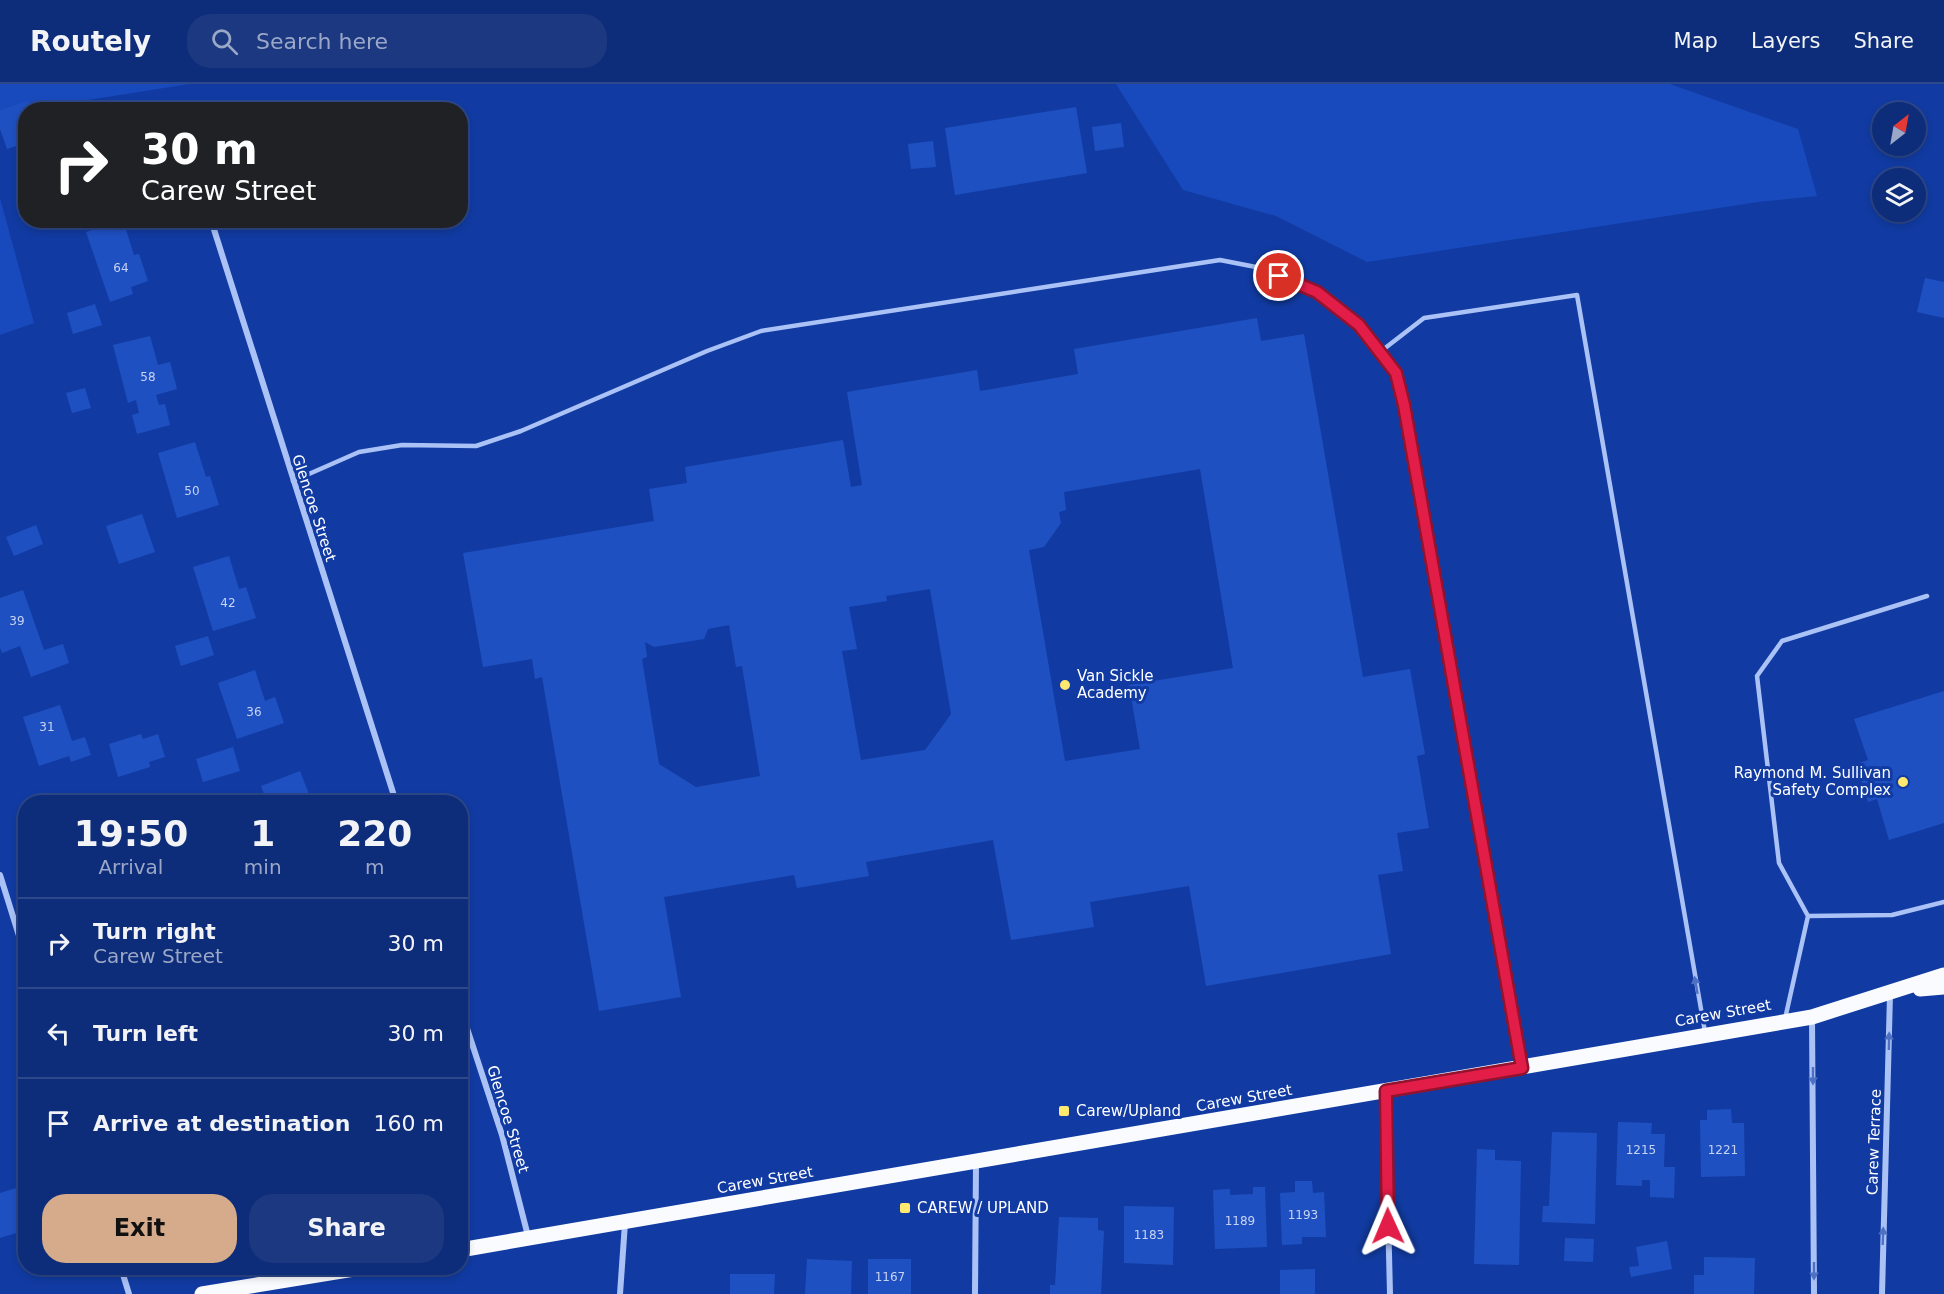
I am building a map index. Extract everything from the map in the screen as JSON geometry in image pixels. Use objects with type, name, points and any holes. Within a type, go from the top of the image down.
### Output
[{"type":"main road","name":"Carew Street","points":[[468,1250],[1812,1017],[1944,975]]},
{"type":"main road","name":"Carew Street","points":[[1890,992],[1944,987]]},
{"type":"main road","points":[[202,1294],[277,1285],[326,1275]]},
{"type":"street","name":"Glencoe Street","points":[[214,228],[394,795]]},
{"type":"street","points":[[0,875],[18,932]]},
{"type":"street","name":"Carew Terrace","points":[[1882,1294],[1890,992]]},
{"type":"street","points":[[1812,1017],[1814,1294]]},
{"type":"street","name":"Glencoe Street","points":[[468,1031],[502,1135],[529,1239]]},
{"type":"street","points":[[1386,1091],[1390,1294]]},
{"type":"street","points":[[975,1294],[976,1162]]},
{"type":"street","points":[[620,1294],[626,1221]]},
{"type":"street","points":[[123,1275],[129,1294]]},
{"type":"lane","points":[[293,481],[359,452],[402,445],[476,446],[521,431],[707,351],[761,332],[1220,260],[1260,268],[1317,292],[1359,325],[1396,373],[1404,405],[1522,1068]]},
{"type":"lane","points":[[1380,352],[1424,318],[1577,295],[1705,1034]]},
{"type":"lane","points":[[1784,1021],[1808,916],[1779,862],[1757,676],[1782,641],[1927,596]]},
{"type":"lane","points":[[1808,916],[1892,915],[1944,902]]},
{"type":"shaded area","points":[[0,84],[189,84],[76,102],[18,102],[18,111],[0,114]]},
{"type":"shaded area","points":[[1116,84],[1670,84],[1798,129],[1817,196],[1758,202],[1367,262],[1276,216],[1183,190]]},
{"type":"shaded area","points":[[0,198],[34,323],[0,335]]},
{"type":"building","points":[[18,104],[18,146],[7,149],[0,129],[0,110]]},
{"type":"building","points":[[1076,107],[1087,173],[955,195],[945,128]]},
{"type":"building","points":[[1121,123],[1124,147],[1095,151],[1092,127]]},
{"type":"building","points":[[933,141],[936,167],[911,169],[908,144]]},
{"type":"building","points":[[98,228],[126,228],[134,255],[139,254],[148,281],[131,287],[133,294],[110,302],[86,232]]},
{"type":"building","points":[[1925,278],[1944,282],[1944,318],[1917,312]]},
{"type":"building","points":[[95,304],[102,325],[73,334],[67,313]]},
{"type":"building","points":[[1257,318],[1261,341],[1304,334],[1363,677],[1410,669],[1425,754],[1417,756],[1429,828],[1397,833],[1403,871],[1378,875],[1391,954],[1206,986],[1189,886],[1090,902],[1094,927],[1011,940],[993,840],[866,862],[869,876],[797,888],[794,875],[664,897],[681,997],[599,1011],[542,677],[535,679],[532,659],[483,667],[463,553],[654,521],[649,489],[687,483],[685,467],[843,440],[851,487],[862,485],[847,392],[977,370],[980,391],[1078,374],[1074,349]],"holes":[[[1200,469],[1233,668],[1129,685],[1140,749],[1065,761],[1029,550],[1044,547],[1061,523],[1059,512],[1066,510],[1064,492]],[[930,589],[951,714],[925,750],[861,760],[842,651],[857,649],[849,607],[887,601],[886,596]],[[729,625],[736,667],[742,666],[760,776],[696,787],[659,764],[642,659],[647,657],[645,642],[654,647],[704,639],[708,629]]]},
{"type":"building","points":[[150,336],[158,365],[170,362],[177,389],[156,395],[159,405],[165,404],[170,425],[137,434],[132,415],[139,413],[136,400],[128,403],[113,345]]},
{"type":"building","points":[[85,388],[91,408],[72,413],[66,393]]},
{"type":"building","points":[[195,442],[206,477],[210,476],[219,505],[177,518],[158,453]]},
{"type":"building","points":[[142,514],[155,552],[119,564],[106,526]]},
{"type":"building","points":[[36,525],[43,544],[14,556],[6,537]]},
{"type":"building","points":[[229,556],[239,589],[246,587],[256,618],[213,631],[193,567]]},
{"type":"building","points":[[23,590],[44,650],[63,644],[69,663],[31,677],[20,646],[2,653],[0,648],[0,598]]},
{"type":"building","points":[[208,636],[214,655],[181,666],[175,646]]},
{"type":"building","points":[[255,670],[265,701],[275,697],[284,723],[237,739],[218,683]]},
{"type":"building","name":"Raymond M. Sullivan Safety Complex","points":[[1944,691],[1944,823],[1889,840],[1877,799],[1868,802],[1856,764],[1868,760],[1854,719]]},
{"type":"building","points":[[60,705],[72,741],[85,737],[91,755],[71,762],[69,756],[39,766],[23,717]]},
{"type":"building","points":[[141,734],[143,739],[158,734],[165,757],[149,762],[150,767],[118,777],[109,744]]},
{"type":"building","points":[[233,747],[240,771],[203,782],[196,759]]},
{"type":"building","points":[[300,771],[309,795],[264,795],[261,786]]},
{"type":"building","points":[[1731,1109],[1732,1123],[1744,1123],[1745,1176],[1701,1177],[1700,1120],[1707,1120],[1707,1110]]},
{"type":"building","points":[[1618,1122],[1652,1123],[1651,1134],[1665,1134],[1664,1167],[1675,1167],[1674,1198],[1650,1197],[1650,1180],[1642,1180],[1642,1186],[1616,1185]]},
{"type":"building","points":[[1552,1132],[1597,1133],[1595,1224],[1542,1222],[1543,1206],[1549,1206]]},
{"type":"building","points":[[1477,1149],[1495,1150],[1495,1160],[1521,1161],[1519,1265],[1474,1264]]},
{"type":"building","points":[[1295,1181],[1312,1181],[1313,1193],[1324,1192],[1326,1237],[1302,1237],[1302,1244],[1282,1245],[1280,1193],[1295,1192]]},
{"type":"building","points":[[18,1187],[18,1232],[0,1238],[0,1193]]},
{"type":"building","points":[[1253,1187],[1265,1187],[1267,1247],[1215,1249],[1213,1190],[1230,1189],[1230,1195],[1253,1194]]},
{"type":"building","points":[[1124,1206],[1174,1207],[1173,1265],[1124,1263]]},
{"type":"building","points":[[1059,1217],[1098,1218],[1098,1230],[1104,1231],[1101,1294],[1050,1294],[1050,1285],[1055,1285]]},
{"type":"building","points":[[1565,1238],[1594,1239],[1593,1262],[1564,1261]]},
{"type":"building","points":[[1667,1241],[1672,1269],[1631,1277],[1629,1267],[1639,1266],[1636,1247]]},
{"type":"building","points":[[1704,1257],[1755,1258],[1754,1294],[1694,1294],[1694,1275],[1704,1275]]},
{"type":"building","points":[[807,1259],[852,1261],[851,1294],[805,1294]]},
{"type":"building","points":[[868,1259],[911,1259],[911,1294],[868,1294]]},
{"type":"building","points":[[1315,1269],[1315,1294],[1280,1294],[1280,1270]]},
{"type":"building","points":[[730,1274],[775,1274],[774,1294],[730,1294]]},
{"type":"place","name":"Van Sickle Academy","points":[[1065,685]]},
{"type":"place","name":"Raymond M. Sullivan Safety Complex","points":[[1903,782]]},
{"type":"place","name":"Carew/Upland","points":[[1064,1111]]},
{"type":"place","name":"CAREW / UPLAND","points":[[905,1208]]},
{"type":"route","points":[[1279,276],[1317,292],[1359,325],[1396,373],[1404,405],[1522,1068],[1386,1091],[1388,1226]]}]
